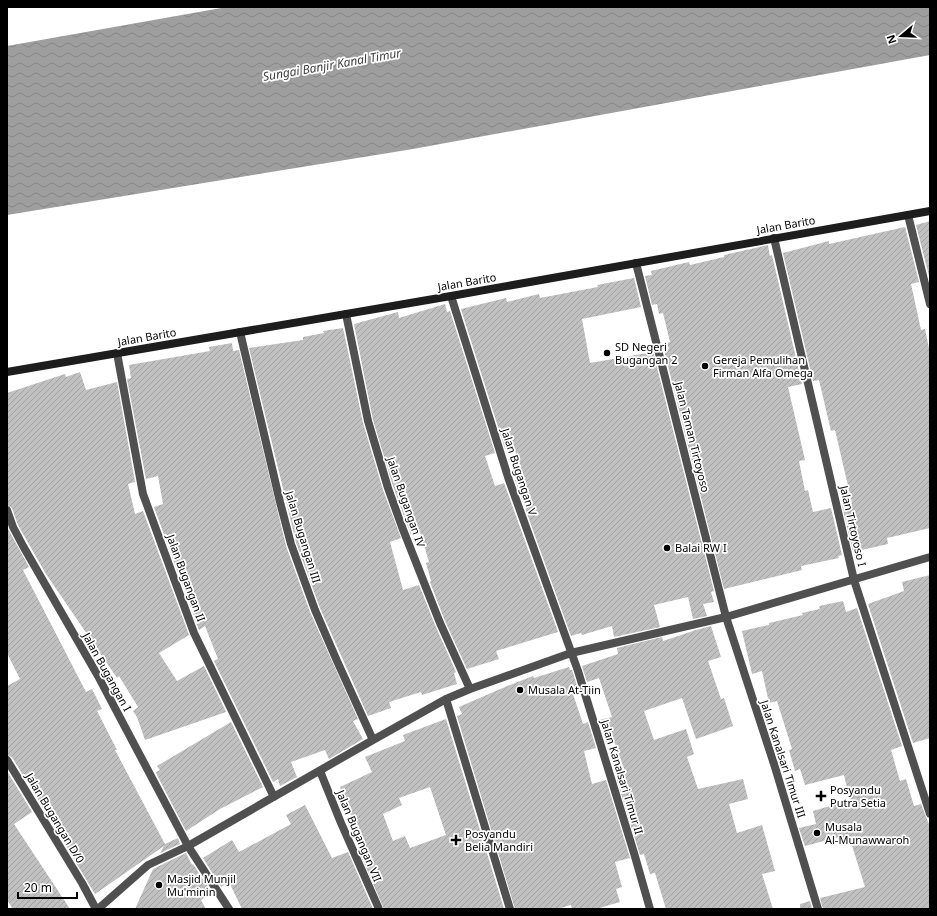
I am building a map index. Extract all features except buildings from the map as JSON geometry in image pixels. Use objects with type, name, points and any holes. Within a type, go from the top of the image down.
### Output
[{"type":"street","name":"Jalan Barito","points":[[7,372],[452,296],[930,211]]},
{"type":"street","points":[[908,215],[930,304]]},
{"type":"street","name":"Jalan Tirtoyoso I","points":[[774,238],[854,580],[930,814]]},
{"type":"street","name":"Jalan Taman Tirtoyoso","points":[[636,263],[726,617]]},
{"type":"street","name":"Jalan Bugangan V","points":[[452,296],[509,480],[571,653]]},
{"type":"street","name":"Jalan Bugangan IV","points":[[346,314],[368,421],[388,488],[428,594],[470,689]]},
{"type":"street","name":"Jalan Bugangan III","points":[[240,332],[291,544],[315,610],[373,740]]},
{"type":"street","name":"Jalan Bugangan II","points":[[117,353],[143,494],[194,633],[274,797]]},
{"type":"street","name":"Jalan Bugangan I","points":[[7,510],[12,527],[98,676],[188,846],[229,909]]},
{"type":"street","points":[[97,909],[148,866],[188,846],[373,740],[446,700],[470,689],[571,653],[726,617],[930,557]]},
{"type":"street","name":"Jalan Kanalsari Timur III","points":[[726,617],[774,764],[818,909]]},
{"type":"street","name":"Jalan Kanalsari Timur II","points":[[571,653],[611,777],[650,909]]},
{"type":"street","points":[[446,700],[510,909]]},
{"type":"street","name":"Jalan Bugangan D/0","points":[[7,760],[97,909]]},
{"type":"street","name":"Jalan Bugangan VII","points":[[320,771],[340,823],[379,909]]},
{"type":"water","name":"Sungai Banjir Kanal Timur","points":[[227,7],[930,7],[930,55],[413,149],[7,215],[7,46]]},
{"type":"place","name":"SD Negeri Bugangan 2","points":[[607,353]]},
{"type":"place","name":"Gereja Pemulihan Firman Alfa Omega","points":[[705,366]]},
{"type":"place","name":"Balai RW I","points":[[667,548]]},
{"type":"place","name":"Musala At-Tiin","points":[[520,690]]},
{"type":"place","name":"Posyandu Putra Setia","points":[[821,796]]},
{"type":"place","name":"Musala Al-Munawwaroh","points":[[817,833]]},
{"type":"place","name":"Posyandu Belia Mandiri","points":[[456,840]]},
{"type":"place","name":"Masjid Munjil Mu'minin","points":[[159,885]]}]
